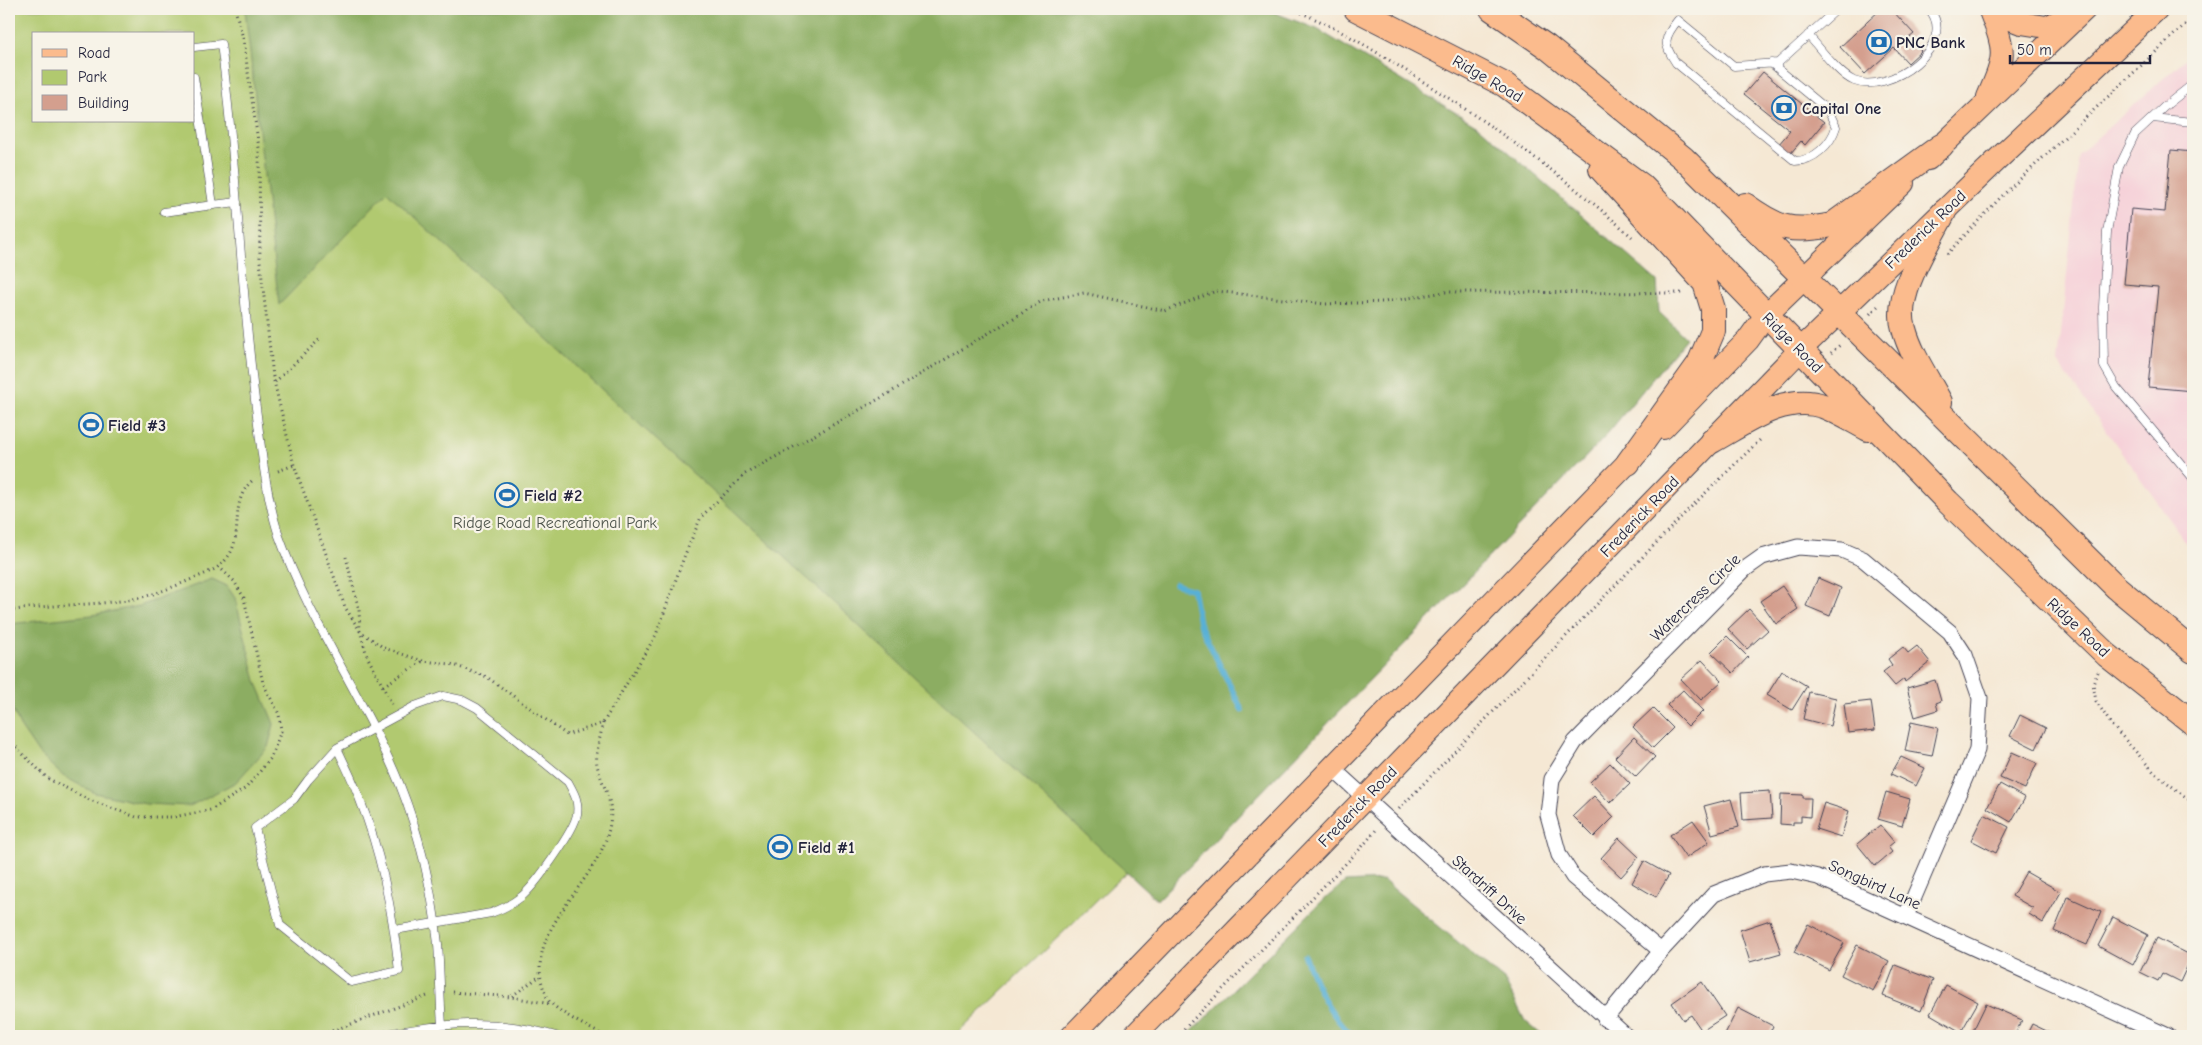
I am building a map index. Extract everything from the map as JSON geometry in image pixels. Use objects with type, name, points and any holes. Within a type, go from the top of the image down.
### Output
[{"type":"highway","name":"Ridge Road","points":[[1356,9],[1505,85],[1642,186],[1948,502],[2107,655],[2193,723]]},
{"type":"highway","points":[[1492,9],[1547,47],[1683,158],[1767,221],[1792,228],[1810,229],[1832,224],[1941,146]]},
{"type":"highway","points":[[1562,127],[1705,283],[1713,309],[1713,332],[1699,364],[1628,463]]},
{"type":"highway","points":[[1683,158],[1838,314],[1952,423],[2116,587],[2193,651]]},
{"type":"highway","points":[[1944,212],[1911,278],[1901,303],[1901,309],[1903,329],[1952,423]]},
{"type":"highway","points":[[1712,441],[1774,408],[1798,402],[1821,406],[1889,441]]},
{"type":"main road","points":[[1990,10],[2012,21],[2047,27],[2085,9]]},
{"type":"main road","points":[[1072,1036],[1748,340],[1766,315],[2085,9]]},
{"type":"main road","name":"Frederick Road","points":[[1134,1036],[1801,349],[2157,9]]},
{"type":"main road","points":[[1983,106],[1999,72],[2003,57],[2002,41],[1990,10]]},
{"type":"street","name":"Watercress Circle","points":[[1662,952],[1573,877],[1559,855],[1548,816],[1552,779],[1575,742],[1745,569],[1762,558],[1798,547],[1842,550],[1863,558],[1950,632],[1965,655],[1980,698],[1977,750],[1906,916]]},
{"type":"street","name":"Stardrift Drive","points":[[1332,768],[1605,1019],[1626,1036]]},
{"type":"street","name":"Songbird Lane","points":[[1605,1019],[1714,894],[1764,874],[1791,871],[1818,877],[2168,1036]]},
{"type":"lane","points":[[1771,63],[1828,110],[1836,127],[1833,137],[1823,148],[1802,161],[1795,161],[1676,63],[1669,52],[1666,41],[1668,32],[1678,20],[1734,66],[1771,63],[1778,63],[1837,9]]},
{"type":"lane","points":[[1808,35],[1846,76],[1855,81],[1875,82],[1899,75],[1914,65],[1932,47],[1938,30],[1934,14],[1929,9]]},
{"type":"lane","points":[[195,47],[221,44],[229,106],[252,376],[265,475],[279,535],[302,590],[374,729],[400,785],[422,850],[434,923],[442,1025]]},
{"type":"lane","points":[[195,84],[213,205]]},
{"type":"lane","points":[[2193,84],[2135,134],[2119,167],[2107,232],[2104,265],[2104,366],[2116,387],[2193,478]]},
{"type":"lane","points":[[2152,118],[2193,122]]},
{"type":"lane","points":[[164,212],[237,202]]},
{"type":"lane","points":[[337,748],[363,808],[378,857],[395,930],[399,972],[351,982],[280,925],[255,828],[294,798],[337,748],[426,701],[443,696],[462,700],[477,708],[555,770],[568,782],[577,799],[577,815],[571,831],[523,895],[505,907],[491,913],[395,930]]},
{"type":"lane","points":[[377,1036],[442,1025],[481,1023],[524,1027],[556,1036]]},
{"type":"path","points":[[235,9],[243,38],[259,148],[260,261],[274,383],[294,465],[344,607],[360,632],[368,656],[392,705]]},
{"type":"path","points":[[1292,9],[1308,15],[1376,52],[1459,105],[1543,162],[1636,240]]},
{"type":"path","points":[[1945,256],[2002,197],[2193,17]]},
{"type":"path","points":[[1681,286],[1688,299]]},
{"type":"path","points":[[551,1004],[544,991],[539,961],[546,941],[563,910],[599,856],[610,824],[609,796],[597,764],[603,723],[656,636],[684,557],[701,517],[745,474],[886,395],[1042,301],[1084,293],[1165,311],[1216,291],[1325,304],[1384,302],[1445,292],[1685,293]]},
{"type":"path","points":[[1869,316],[1878,306]]},
{"type":"path","points":[[274,383],[320,339]]},
{"type":"path","points":[[1412,797],[1683,515],[1768,434]]},
{"type":"path","points":[[278,471],[294,465]]},
{"type":"path","points":[[9,611],[128,600],[171,588],[219,567],[228,557],[234,545],[238,505],[245,487],[252,481]]},
{"type":"path","points":[[346,557],[359,610],[360,632]]},
{"type":"path","points":[[9,740],[47,778],[87,800],[136,817],[173,817],[212,810],[246,788],[271,758],[281,731],[280,714],[263,683],[244,598],[234,581],[219,567]]},
{"type":"path","points":[[360,632],[384,648],[423,661],[451,664],[487,677],[567,735],[603,723]]},
{"type":"path","points":[[2107,655],[2093,684],[2096,701],[2111,724],[2154,772],[2193,803]]},
{"type":"path","points":[[383,686],[423,661]]},
{"type":"path","points":[[1177,1036],[1362,847],[1366,840]]},
{"type":"path","points":[[511,996],[540,976]]},
{"type":"path","points":[[318,1036],[422,996],[458,991],[511,996],[551,1004],[604,1036]]},
{"type":"shaded area","points":[[2193,52],[2193,552],[2058,363],[2079,154]]},
{"type":"green space","name":"Ridge Road Recreational Park","points":[[9,9],[1122,9],[1359,649],[955,1036],[9,1036]]},
{"type":"green space","points":[[245,9],[1265,9],[1317,29],[1481,128],[1657,281],[1659,312],[1686,338],[1603,439],[1157,900],[387,192],[279,305]]},
{"type":"green space","points":[[212,579],[227,586],[235,598],[256,681],[274,724],[268,747],[236,782],[190,806],[146,804],[95,793],[63,776],[39,754],[20,726],[9,702],[9,624],[92,615],[140,606]]},
{"type":"green space","points":[[1383,880],[1505,981],[1525,1021],[1543,1036],[1187,1036],[1319,904],[1345,882]]},
{"type":"building","name":"PNC Bank","points":[[1881,9],[1891,9],[1914,34],[1909,38],[1921,51],[1908,63],[1894,48],[1865,74],[1840,47]]},
{"type":"building","name":"Capital One","points":[[1763,72],[1824,122],[1805,145],[1801,141],[1790,154],[1778,145],[1790,131],[1744,94]]},
{"type":"building","points":[[2171,150],[2193,152],[2193,391],[2148,387],[2158,287],[2124,284],[2131,209],[2165,212]]},
{"type":"building","points":[[1818,578],[1841,588],[1830,616],[1806,606]]},
{"type":"building","points":[[1782,586],[1798,609],[1776,624],[1760,601]]},
{"type":"building","points":[[1749,609],[1768,630],[1747,649],[1728,629]]},
{"type":"building","points":[[1727,636],[1748,657],[1733,673],[1711,652]]},
{"type":"building","points":[[1917,646],[1930,662],[1905,682],[1904,679],[1895,686],[1883,672],[1892,665],[1888,659],[1903,647],[1908,653]]},
{"type":"building","points":[[1702,660],[1722,681],[1701,700],[1681,679]]},
{"type":"building","points":[[1782,671],[1807,686],[1792,710],[1767,695]]},
{"type":"building","points":[[1935,680],[1941,701],[1936,703],[1938,710],[1915,717],[1907,688]]},
{"type":"building","points":[[1683,690],[1703,711],[1688,726],[1667,705]]},
{"type":"building","points":[[1809,692],[1836,698],[1830,726],[1803,719]]},
{"type":"building","points":[[1871,701],[1875,730],[1848,733],[1844,704]]},
{"type":"building","points":[[1653,708],[1673,728],[1653,748],[1633,727]]},
{"type":"building","points":[[2020,715],[2046,728],[2036,749],[2010,736]]},
{"type":"building","points":[[1911,722],[1938,728],[1932,756],[1905,751]]},
{"type":"building","points":[[1634,737],[1655,757],[1636,777],[1615,757]]},
{"type":"building","points":[[2012,752],[2037,763],[2025,789],[2000,778]]},
{"type":"building","points":[[1901,757],[1925,768],[1916,786],[1891,774]]},
{"type":"building","points":[[1610,763],[1630,784],[1610,803],[1590,782]]},
{"type":"building","points":[[2000,784],[2025,798],[2011,822],[1987,808]]},
{"type":"building","points":[[1770,791],[1772,818],[1743,820],[1741,793]]},
{"type":"building","points":[[1886,792],[1910,799],[1902,826],[1878,819]]},
{"type":"building","points":[[1781,794],[1803,795],[1803,798],[1811,798],[1810,817],[1801,816],[1801,822],[1793,822],[1793,825],[1780,824]]},
{"type":"building","points":[[1594,796],[1614,817],[1594,837],[1573,816]]},
{"type":"building","points":[[1731,799],[1739,827],[1712,834],[1704,806]]},
{"type":"building","points":[[1824,803],[1849,811],[1841,837],[1816,829]]},
{"type":"building","points":[[1984,814],[2009,827],[1996,853],[1971,840]]},
{"type":"building","points":[[1693,820],[1709,842],[1686,858],[1670,835]]},
{"type":"building","points":[[1880,825],[1894,842],[1888,847],[1892,852],[1875,866],[1857,844]]},
{"type":"building","points":[[1619,838],[1639,857],[1621,877],[1601,858]]},
{"type":"building","points":[[1644,861],[1669,875],[1656,897],[1632,883]]},
{"type":"building","points":[[2026,872],[2061,892],[2043,923],[2029,914],[2033,908],[2012,896]]},
{"type":"building","points":[[2068,897],[2101,912],[2087,945],[2054,931]]},
{"type":"building","points":[[2113,917],[2148,935],[2133,965],[2098,946]]},
{"type":"building","points":[[1770,920],[1781,953],[1750,962],[1740,930]]},
{"type":"building","points":[[1808,924],[1844,943],[1829,970],[1794,952]]},
{"type":"building","points":[[2157,938],[2192,956],[2180,982],[2162,973],[2158,981],[2140,972]]},
{"type":"building","points":[[1857,945],[1889,961],[1873,991],[1841,975]]},
{"type":"building","points":[[1895,965],[1933,980],[1921,1011],[1883,996]]},
{"type":"building","points":[[2193,975],[2193,989],[2188,987]]},
{"type":"building","points":[[1702,982],[1725,1016],[1702,1031],[1691,1015],[1683,1020],[1672,1003]]},
{"type":"building","points":[[1946,985],[1978,1002],[1961,1032],[1930,1014]]},
{"type":"building","points":[[1986,1004],[2022,1020],[2014,1036],[1971,1035]]},
{"type":"building","points":[[1738,1008],[1773,1026],[1768,1036],[1724,1036]]},
{"type":"building","points":[[2032,1024],[2057,1036],[2026,1036]]},
{"type":"waterway","points":[[1175,584],[1193,590],[1199,623],[1242,710]]},
{"type":"waterway","points":[[1305,956],[1313,978],[1324,999],[1344,1028],[1353,1036]]},
{"type":"place","name":"PNC Bank","points":[[1879,42]]},
{"type":"place","name":"Capital One","points":[[1784,108]]},
{"type":"place","name":"Field #3","points":[[91,425]]},
{"type":"place","name":"Field #2","points":[[507,495]]},
{"type":"place","name":"Field #1","points":[[780,847]]}]
